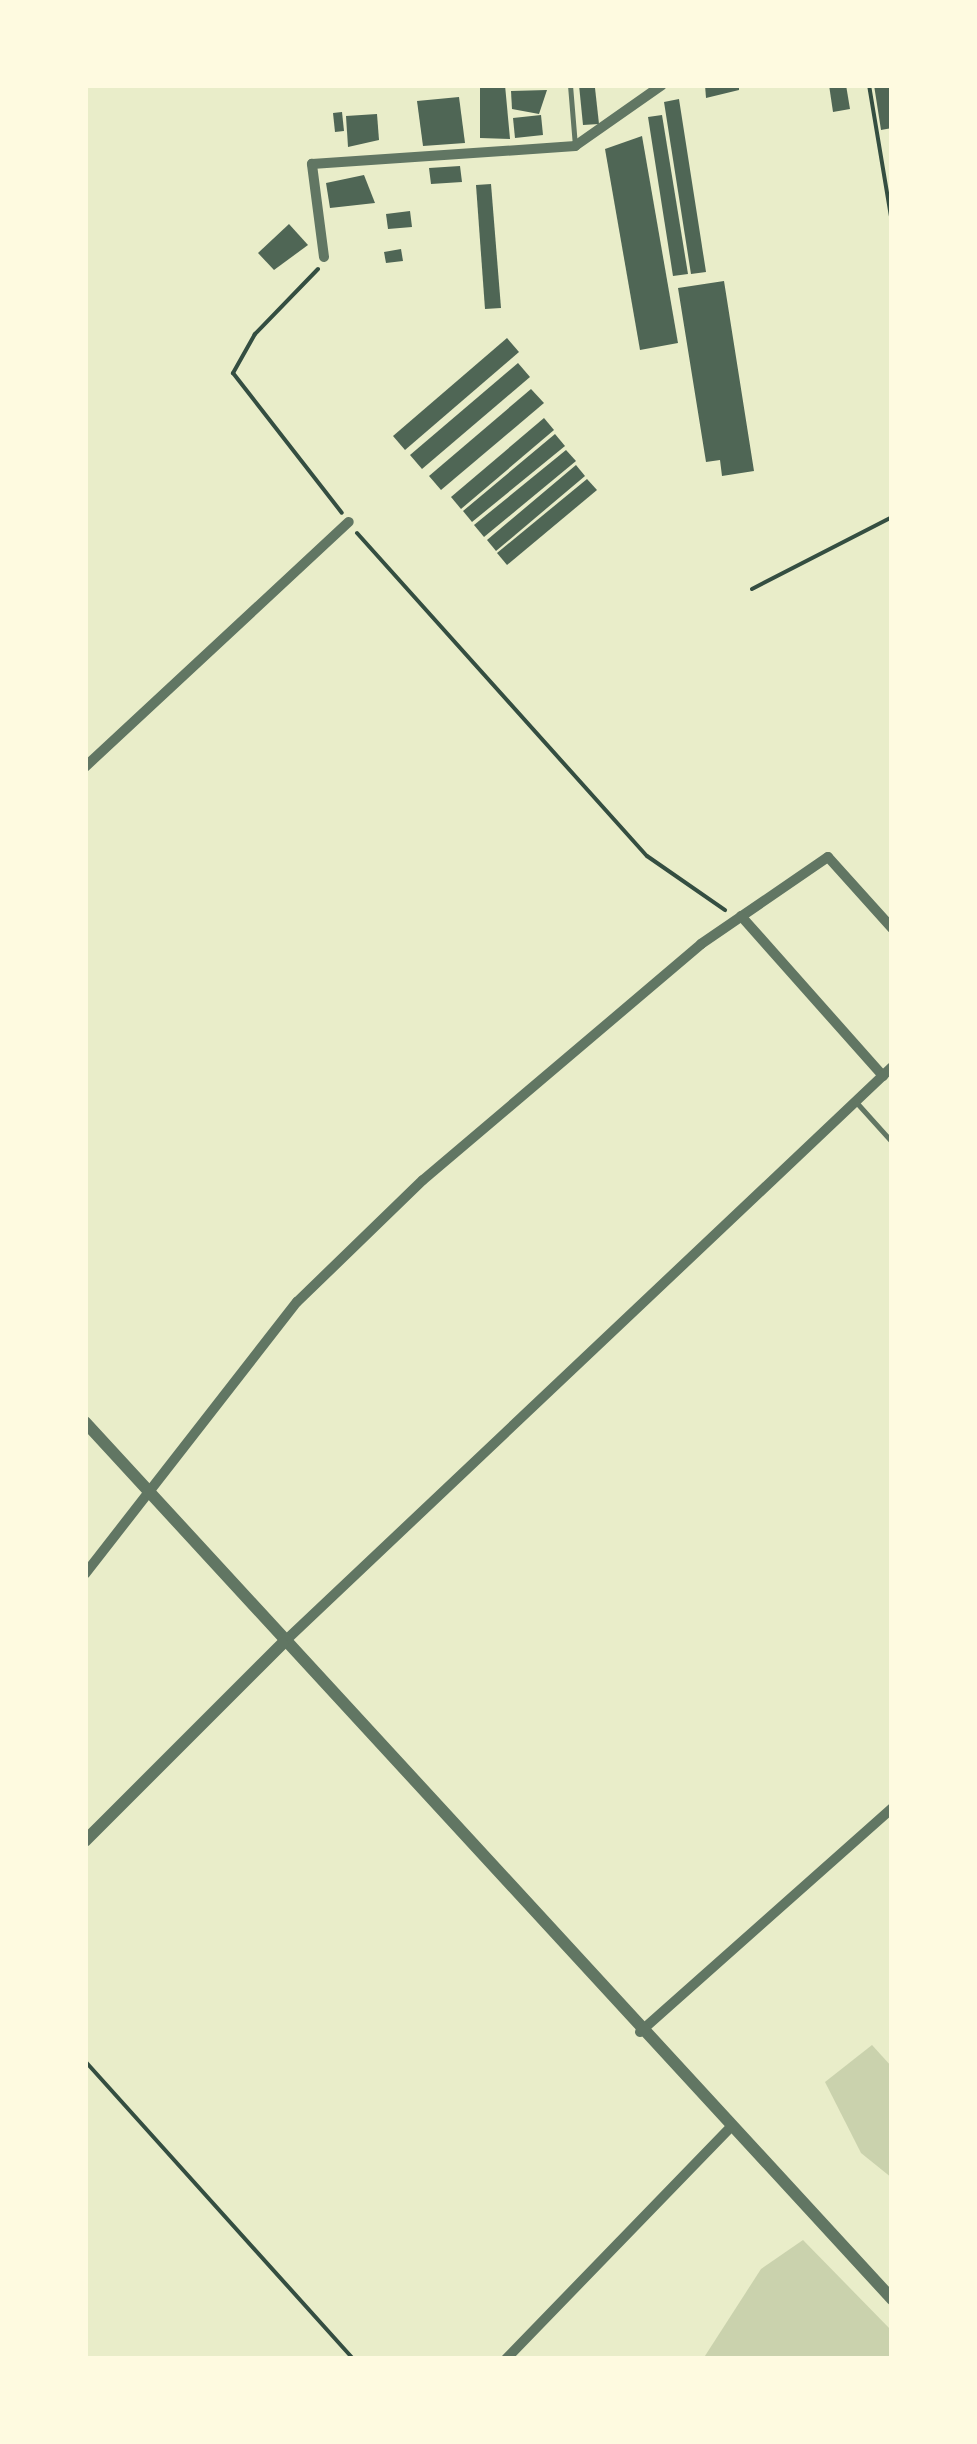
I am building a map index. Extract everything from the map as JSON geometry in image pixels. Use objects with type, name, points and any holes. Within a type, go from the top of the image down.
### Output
[{"type":"street","points":[[324,257],[312,164],[575,146],[662,85]]},
{"type":"street","points":[[85,767],[349,522]]},
{"type":"street","points":[[85,1574],[297,1302],[423,1180],[739,917],[828,857],[892,928]]},
{"type":"street","points":[[85,1841],[282,1644],[888,1072],[739,917]]},
{"type":"street","points":[[85,1422],[282,1644],[640,2033],[892,2298]]},
{"type":"street","points":[[640,2033],[892,1808]]},
{"type":"street","points":[[506,2359],[730,2128]]},
{"type":"lane","points":[[570,85],[575,146]]},
{"type":"lane","points":[[856,1102],[892,1142]]},
{"type":"path","points":[[869,85],[892,222]]},
{"type":"path","points":[[324,257],[233,373],[349,522],[646,856],[739,917]]},
{"type":"path","points":[[752,590],[892,517]]},
{"type":"path","points":[[85,2060],[353,2359]]},
{"type":"green space","points":[[872,2045],[892,2067],[892,2178],[861,2153],[825,2082]]},
{"type":"green space","points":[[803,2240],[892,2331],[892,2359],[703,2359],[761,2269]]},
{"type":"building","points":[[480,85],[505,85],[510,139],[480,138]]},
{"type":"building","points":[[579,85],[595,88],[599,124],[583,125]]},
{"type":"building","points":[[705,85],[739,85],[739,90],[706,98]]},
{"type":"building","points":[[829,85],[846,85],[850,109],[833,112]]},
{"type":"building","points":[[874,85],[891,85],[892,128],[881,130]]},
{"type":"building","points":[[547,90],[539,114],[512,109],[511,91]]},
{"type":"building","points":[[459,97],[465,143],[423,146],[417,101]]},
{"type":"building","points":[[679,99],[706,272],[691,274],[664,102]]},
{"type":"building","points":[[342,112],[344,131],[335,132],[333,113]]},
{"type":"building","points":[[377,114],[379,140],[348,147],[346,116]]},
{"type":"building","points":[[541,115],[543,135],[515,138],[513,118]]},
{"type":"building","points":[[662,115],[688,274],[673,276],[648,117]]},
{"type":"building","points":[[642,136],[678,343],[640,350],[605,149]]},
{"type":"building","points":[[460,166],[462,182],[431,184],[429,168]]},
{"type":"building","points":[[364,175],[375,203],[330,208],[326,183]]},
{"type":"building","points":[[491,184],[501,308],[485,309],[476,185]]},
{"type":"building","points":[[410,211],[412,227],[388,229],[386,214]]},
{"type":"building","points":[[289,224],[308,245],[274,270],[258,253]]},
{"type":"building","points":[[401,249],[403,261],[386,263],[384,252]]},
{"type":"building","points":[[724,281],[754,471],[722,476],[720,460],[706,462],[678,288]]},
{"type":"building","points":[[507,338],[519,352],[405,450],[393,436]]},
{"type":"building","points":[[518,363],[530,377],[422,469],[410,455]]},
{"type":"building","points":[[531,389],[544,403],[441,490],[429,476]]},
{"type":"building","points":[[544,418],[554,430],[461,509],[451,497]]},
{"type":"building","points":[[555,434],[565,446],[472,522],[463,511]]},
{"type":"building","points":[[566,450],[576,461],[484,537],[474,525]]},
{"type":"building","points":[[576,465],[585,476],[496,551],[487,540]]},
{"type":"building","points":[[587,479],[597,490],[507,565],[497,553]]}]
